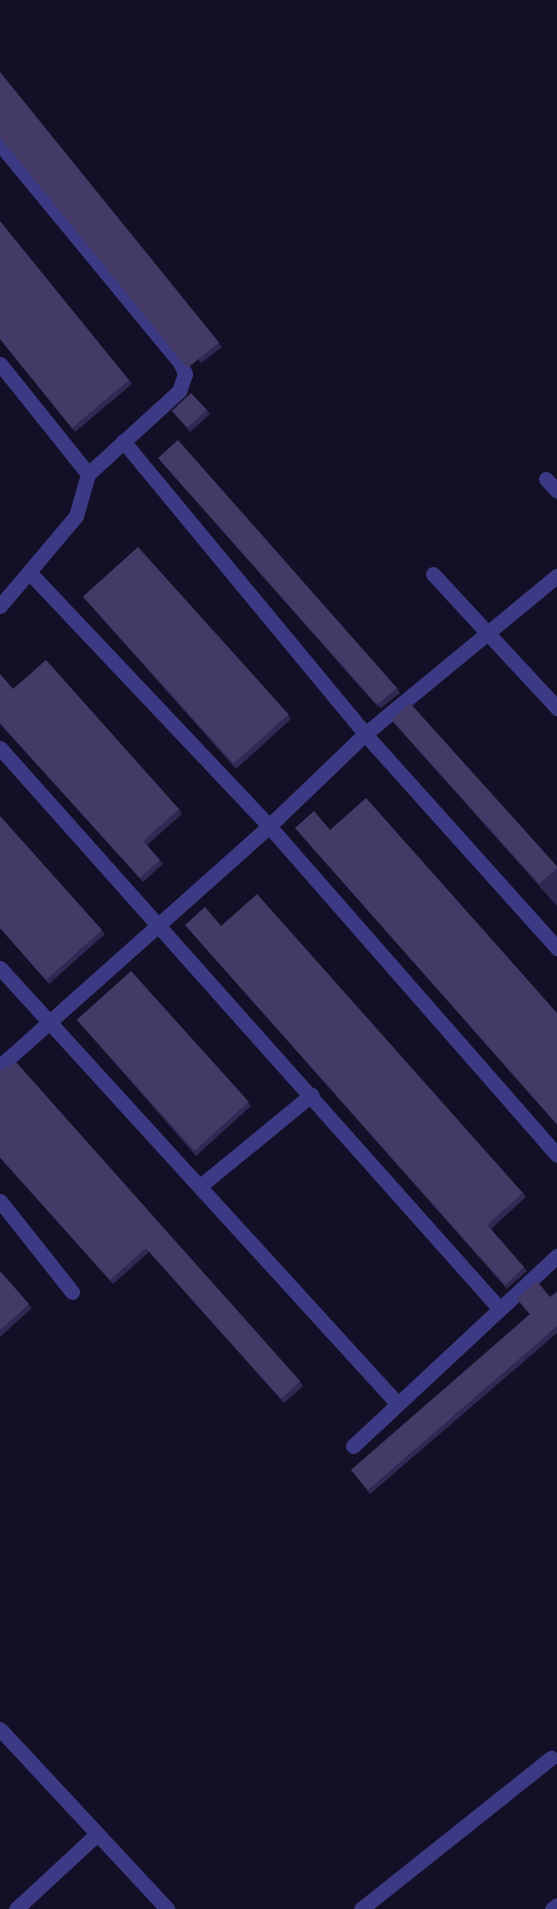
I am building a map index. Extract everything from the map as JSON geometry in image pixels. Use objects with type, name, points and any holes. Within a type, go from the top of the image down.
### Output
[{"type":"street","points":[[0,144],[184,368],[179,392],[88,474],[76,516],[0,606]]},
{"type":"street","points":[[0,364],[88,474]]},
{"type":"street","points":[[123,441],[365,734],[557,948]]},
{"type":"street","points":[[546,479],[557,491]]},
{"type":"street","points":[[29,572],[268,826],[557,1155]]},
{"type":"street","points":[[433,574],[557,708]]},
{"type":"street","points":[[0,1066],[268,826],[365,734],[557,576]]},
{"type":"street","points":[[0,748],[499,1308]]},
{"type":"street","points":[[0,968],[396,1402]]},
{"type":"street","points":[[200,1186],[311,1095]]},
{"type":"street","points":[[0,1201],[72,1292]]},
{"type":"street","points":[[353,1446],[396,1402],[557,1256]]},
{"type":"street","points":[[0,1729],[167,1909]]},
{"type":"street","points":[[361,1909],[551,1758]]},
{"type":"street","points":[[16,1909],[97,1834]]},
{"type":"street","points":[[552,1909],[557,1905]]},
{"type":"building","points":[[0,72],[219,342],[187,368],[0,137]]},
{"type":"building","points":[[0,221],[129,380],[72,428],[0,339]]},
{"type":"building","points":[[191,393],[207,410],[188,428],[172,411]]},
{"type":"building","points":[[178,440],[397,688],[378,704],[158,458]]},
{"type":"building","points":[[138,547],[289,714],[234,764],[83,597]]},
{"type":"building","points":[[46,660],[179,809],[143,841],[160,860],[140,878],[0,723],[0,674],[13,689]]},
{"type":"building","points":[[410,703],[557,866],[539,884],[391,720]]},
{"type":"building","points":[[366,798],[557,1013],[557,1124],[295,828],[314,811],[330,830]]},
{"type":"building","points":[[0,816],[102,930],[46,980],[0,928]]},
{"type":"building","points":[[257,894],[523,1193],[487,1225],[524,1267],[505,1285],[185,925],[205,907],[221,926]]},
{"type":"building","points":[[131,971],[249,1102],[195,1151],[77,1020]]},
{"type":"building","points":[[16,1062],[300,1381],[281,1399],[146,1248],[110,1280],[0,1157],[0,1071]]},
{"type":"building","points":[[0,1271],[29,1304],[0,1330]]},
{"type":"building","points":[[537,1281],[550,1297],[557,1292],[557,1326],[368,1490],[351,1470],[530,1314],[517,1299]]}]
